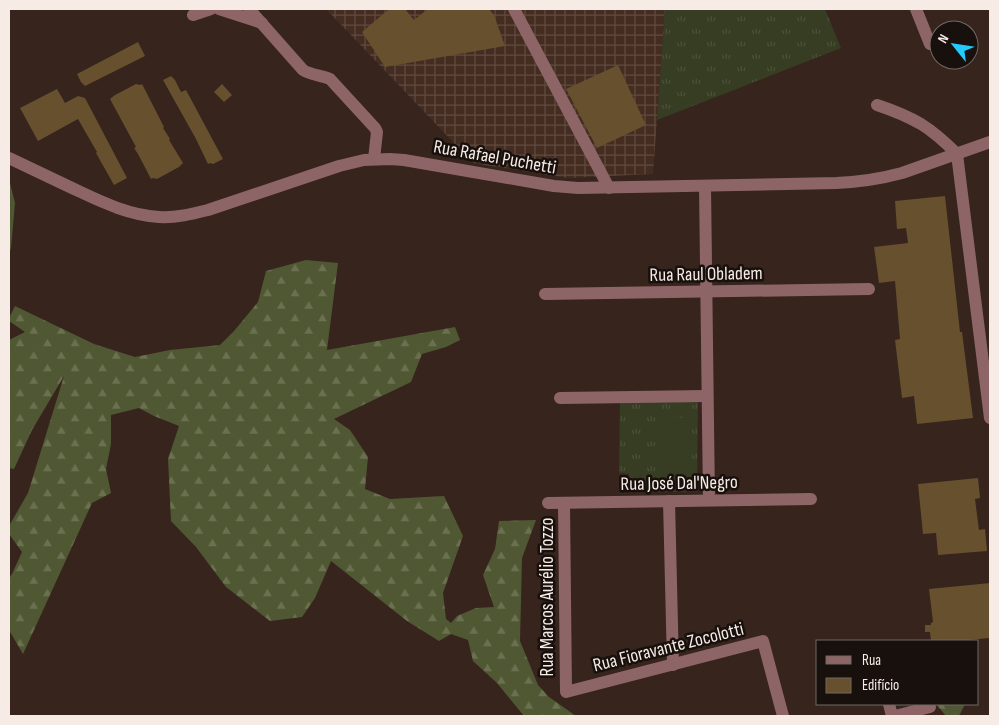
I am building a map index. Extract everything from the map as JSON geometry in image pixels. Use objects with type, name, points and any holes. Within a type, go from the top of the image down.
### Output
[{"type":"street","points":[[193,16],[211,9]]},
{"type":"street","points":[[219,9],[262,23]]},
{"type":"street","points":[[250,9],[303,70],[330,79],[375,128],[374,159]]},
{"type":"street","points":[[514,9],[609,188]]},
{"type":"street","points":[[916,9],[929,42]]},
{"type":"street","points":[[877,105],[921,124],[940,137],[957,154],[990,418]]},
{"type":"street","name":"Rua Rafael Puchetti","points":[[9,158],[126,212],[159,217],[175,217],[208,210],[339,166],[374,159],[390,158],[420,162],[566,188],[836,183],[870,180],[902,173],[990,142]]},
{"type":"street","points":[[705,186],[709,500]]},
{"type":"street","name":"Rua Raul Obladem","points":[[544,294],[869,289]]},
{"type":"street","points":[[560,398],[707,396]]},
{"type":"street","name":"Rua José Dal'Negro","points":[[548,503],[811,499]]},
{"type":"street","points":[[669,501],[674,665]]},
{"type":"street","name":"Rua Marcos Aurélio Tozzo","points":[[564,503],[566,692]]},
{"type":"street","name":"Rua Fioravante Zocolotti","points":[[566,692],[763,641],[783,716]]},
{"type":"street","points":[[894,716],[930,707]]},
{"type":"shaded area","points":[[326,9],[665,9],[653,174],[567,178],[473,163]]},
{"type":"green space","points":[[665,9],[825,9],[841,48],[657,120]]},
{"type":"green space","points":[[9,179],[15,203],[9,254]]},
{"type":"green space","points":[[306,260],[338,263],[327,350],[455,327],[460,340],[446,347],[422,354],[411,382],[334,419],[350,430],[368,457],[365,489],[390,499],[444,496],[463,536],[443,593],[446,619],[451,623],[457,616],[476,608],[494,607],[483,575],[495,549],[499,521],[536,520],[522,558],[520,641],[538,685],[549,697],[576,716],[524,716],[497,683],[473,661],[468,640],[451,634],[439,641],[407,621],[331,561],[315,598],[302,617],[270,621],[226,587],[196,547],[171,521],[168,459],[179,426],[139,408],[111,415],[111,444],[106,469],[111,493],[92,503],[23,654],[9,630],[9,578],[22,552],[9,534],[9,526],[28,493],[64,376],[32,430],[14,469],[9,468],[9,340],[25,332],[9,321],[15,306],[94,344],[135,357],[170,350],[220,345],[258,302],[266,271]]},
{"type":"green space","points":[[620,401],[698,402],[697,492],[629,492],[629,474],[619,473]]},
{"type":"green space","points":[[661,418],[691,418],[690,479],[660,478]]},
{"type":"green space","points":[[937,705],[964,705],[959,716],[946,716]]},
{"type":"building","points":[[389,9],[405,9],[414,20],[428,9],[489,9],[494,15],[505,46],[385,67],[362,32]]},
{"type":"building","points":[[138,42],[145,56],[85,86],[81,82],[77,74]]},
{"type":"building","points":[[618,65],[646,125],[597,148],[566,89]]},
{"type":"building","points":[[171,76],[181,92],[186,90],[223,159],[213,164],[208,164],[163,80]]},
{"type":"building","points":[[136,84],[142,84],[169,140],[183,163],[157,179],[151,179],[110,99]]},
{"type":"building","points":[[222,84],[232,95],[224,102],[214,92]]},
{"type":"building","points":[[57,89],[65,103],[78,96],[85,98],[127,178],[114,185],[78,119],[38,141],[20,108]]},
{"type":"building","points":[[945,196],[960,332],[962,332],[973,418],[917,424],[914,396],[902,398],[895,340],[900,339],[895,281],[879,283],[874,247],[908,243],[906,228],[897,229],[895,201]]},
{"type":"building","points":[[978,478],[980,498],[975,499],[979,530],[985,529],[987,551],[938,555],[936,533],[923,534],[918,484]]},
{"type":"building","points":[[990,583],[990,638],[931,640],[930,632],[925,632],[925,625],[931,625],[933,622],[929,589]]}]
